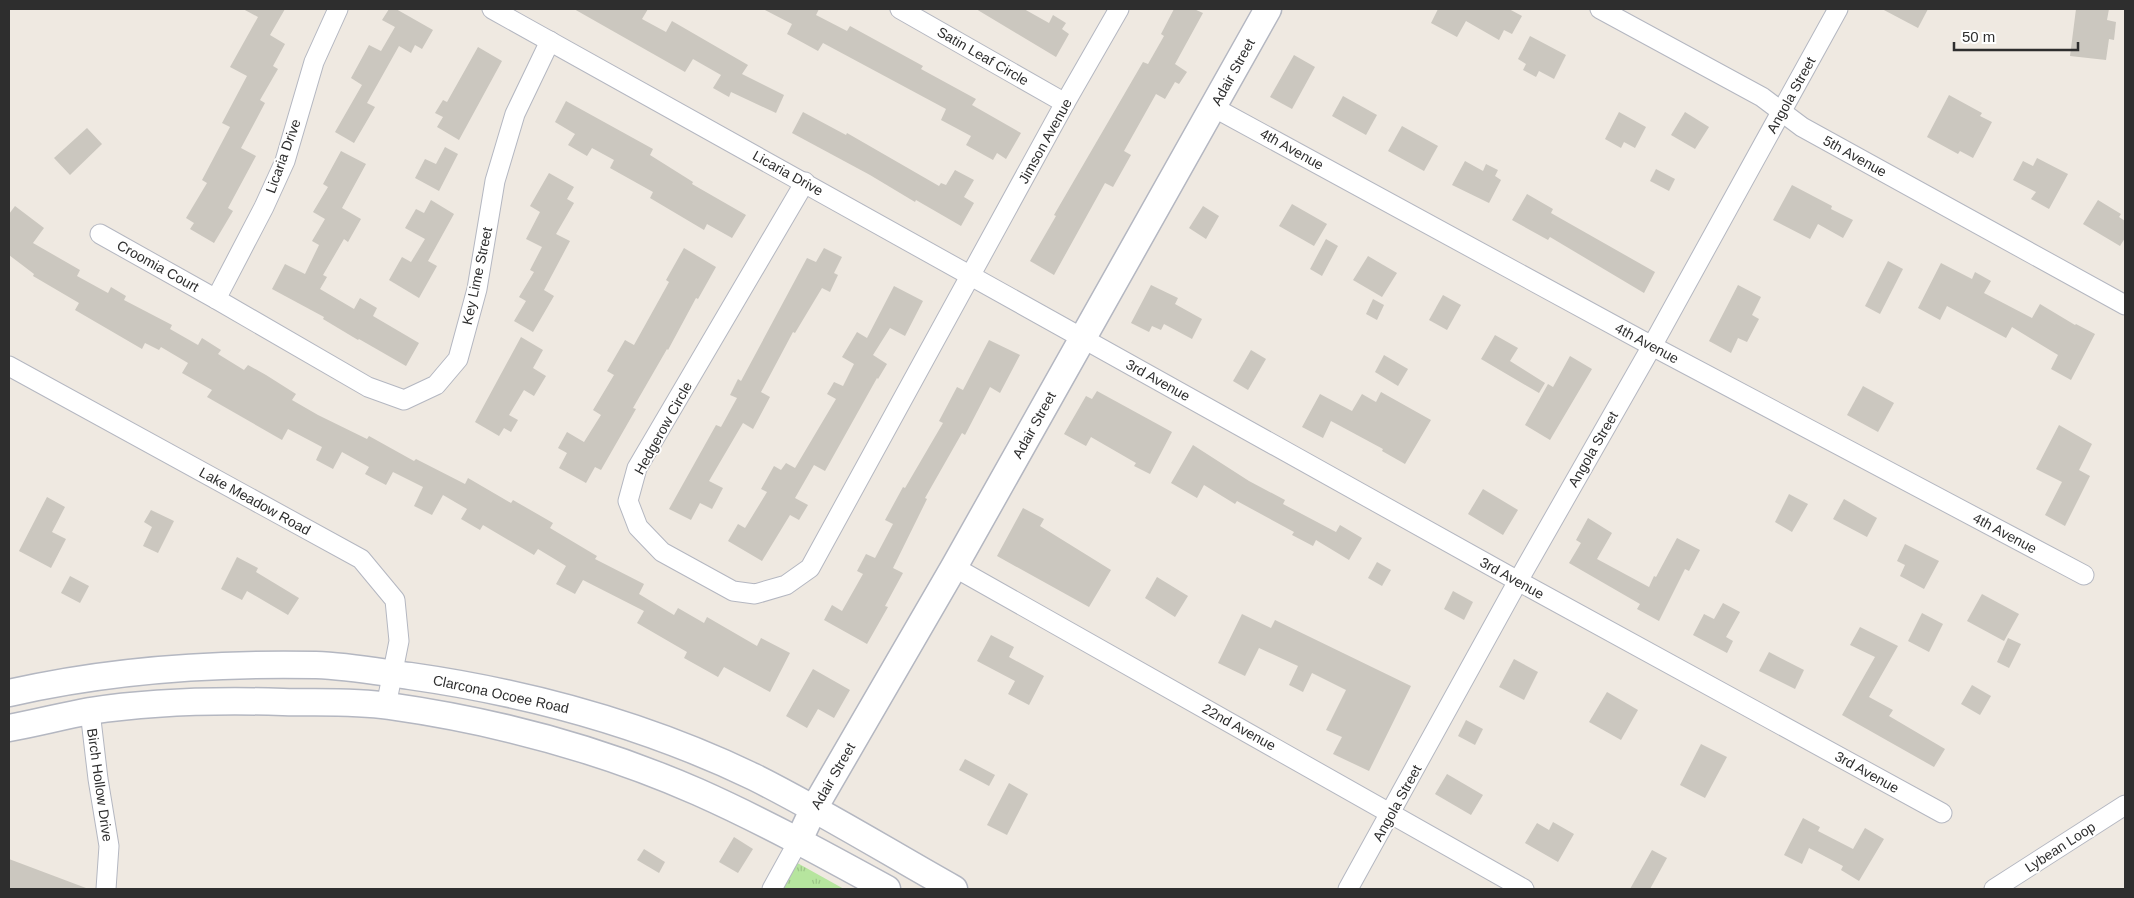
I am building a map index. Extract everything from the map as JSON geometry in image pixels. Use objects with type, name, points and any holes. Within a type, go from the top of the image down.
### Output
[{"type":"street","name":"Licaria Drive","points":[[216,299],[264,207],[284,161],[314,62],[338,9]]},
{"type":"street","name":"Licaria Drive","points":[[492,9],[1083,338]]},
{"type":"street","name":"Satin Leaf Circle","points":[[900,9],[1065,103]]},
{"type":"street","name":"Jimson Avenue","points":[[972,275],[1065,103],[1119,9]]},
{"type":"street","name":"Adair Street","points":[[799,840],[813,810],[954,567],[1268,9]]},
{"type":"street","name":"5th Avenue","points":[[1600,9],[1762,97],[1802,127],[2119,302]]},
{"type":"street","name":"Angola Street","points":[[1348,889],[1838,9]]},
{"type":"street","name":"Key Lime Street","points":[[216,299],[368,387],[404,400],[436,385],[458,359],[477,289],[495,181],[515,114],[550,41]]},
{"type":"street","name":"4th Avenue","points":[[1213,107],[1652,346],[2084,575]]},
{"type":"street","name":"Hedgerow Circle","points":[[805,182],[637,468],[628,501],[638,527],[662,552],[733,592],[755,594],[786,586],[810,568],[972,275]]},
{"type":"street","name":"Croomia Court","points":[[100,234],[216,299]]},
{"type":"street","name":"3rd Avenue","points":[[1083,338],[1518,581],[1942,813]]},
{"type":"street","name":"Lake Meadow Road","points":[[9,366],[362,559],[396,600],[399,641],[386,706]]},
{"type":"street","name":"22nd Avenue","points":[[954,567],[1524,889]]},
{"type":"street","name":"Clarcona Ocoee Road","points":[[9,693],[62,681],[176,668],[318,665],[471,685],[569,707],[658,737],[753,777],[954,889]]},
{"type":"street","points":[[9,728],[90,711],[142,705],[221,700],[386,706],[466,719],[550,739],[633,767],[698,792],[799,840],[887,889]]},
{"type":"street","name":"Birch Hollow Drive","points":[[90,711],[98,779],[109,846],[106,889]]},
{"type":"street","name":"Lybean Loop","points":[[1994,889],[2125,805]]},
{"type":"street","points":[[772,889],[799,840]]},
{"type":"green space","points":[[792,860],[844,889],[776,889]]},
{"type":"building","points":[[243,9],[285,9],[270,35],[285,44],[273,66],[278,69],[260,100],[265,103],[241,148],[256,156],[228,208],[233,211],[214,243],[190,229],[194,223],[186,218],[207,183],[202,180],[230,127],[222,123],[247,76],[230,67],[258,17]]},
{"type":"building","points":[[389,9],[396,9],[433,30],[422,49],[415,45],[411,53],[399,46],[367,103],[375,107],[354,143],[335,132],[362,85],[351,78],[369,45],[381,51],[395,27],[382,20]]},
{"type":"building","points":[[574,9],[648,9],[642,19],[666,32],[672,21],[748,65],[742,74],[784,95],[776,113],[731,92],[729,97],[713,88],[721,75],[693,59],[685,72]]},
{"type":"building","points":[[763,9],[819,9],[816,15],[847,31],[850,26],[923,66],[921,69],[976,99],[972,105],[1021,133],[1006,159],[997,153],[993,160],[966,145],[971,136],[941,120],[946,109],[823,43],[818,51],[787,34],[792,24]]},
{"type":"building","points":[[976,9],[1024,9],[1049,23],[1053,15],[1066,23],[1062,29],[1069,34],[1056,57]]},
{"type":"building","points":[[1174,9],[1194,9],[1203,13],[1175,64],[1187,72],[1179,84],[1175,82],[1165,99],[1156,94],[1124,151],[1131,155],[1113,187],[1105,183],[1054,275],[1030,261],[1056,216],[1054,215],[1143,62],[1148,64],[1164,36],[1161,34]]},
{"type":"building","points":[[1438,9],[1509,9],[1522,16],[1512,34],[1504,30],[1499,40],[1466,21],[1457,37],[1431,23]]},
{"type":"building","points":[[1882,9],[1928,9],[1918,28]]},
{"type":"building","points":[[2076,9],[2109,9],[2107,20],[2116,22],[2114,40],[2109,39],[2106,60],[2070,56]]},
{"type":"building","points":[[1530,36],[1566,55],[1554,79],[1539,71],[1536,77],[1523,70],[1526,64],[1518,59]]},
{"type":"building","points":[[478,47],[502,61],[459,140],[437,127],[443,117],[435,113],[443,100],[447,102]]},
{"type":"building","points":[[1294,55],[1315,67],[1292,109],[1270,97]]},
{"type":"building","points":[[1949,95],[1982,113],[1980,116],[1992,122],[1973,158],[1960,151],[1958,154],[1927,137]]},
{"type":"building","points":[[1343,96],[1377,115],[1366,135],[1332,116]]},
{"type":"building","points":[[566,101],[653,149],[650,155],[693,182],[692,184],[746,215],[732,238],[707,224],[704,230],[650,198],[653,192],[610,168],[614,160],[592,148],[587,156],[568,145],[575,134],[555,122]]},
{"type":"building","points":[[803,112],[846,135],[847,133],[939,186],[941,183],[946,185],[955,170],[974,180],[964,197],[974,203],[961,226],[792,133]]},
{"type":"building","points":[[1619,112],[1646,127],[1635,148],[1624,142],[1621,148],[1605,139]]},
{"type":"building","points":[[1685,112],[1709,127],[1695,149],[1671,135]]},
{"type":"building","points":[[1402,126],[1438,146],[1424,171],[1388,151]]},
{"type":"building","points":[[87,128],[102,144],[70,175],[54,158]]},
{"type":"building","points":[[445,147],[458,154],[439,191],[415,178],[425,159],[436,164]]},
{"type":"building","points":[[341,151],[366,164],[342,208],[361,219],[348,242],[344,239],[323,275],[327,277],[320,289],[354,309],[360,298],[377,308],[373,316],[419,343],[406,366],[358,340],[323,319],[324,317],[272,289],[285,264],[305,274],[319,245],[312,241],[325,219],[313,212],[328,187],[323,184]]},
{"type":"building","points":[[2037,158],[2068,174],[2049,209],[2031,199],[2036,192],[2013,180],[2023,161],[2033,166]]},
{"type":"building","points":[[1465,161],[1483,171],[1486,164],[1498,170],[1495,176],[1501,180],[1489,203],[1452,185]]},
{"type":"building","points":[[1656,169],[1675,179],[1669,191],[1650,181]]},
{"type":"building","points":[[549,173],[574,187],[567,199],[574,203],[556,234],[570,241],[544,290],[554,296],[533,332],[514,321],[526,301],[519,297],[534,272],[530,270],[542,247],[526,239],[540,212],[530,206]]},
{"type":"building","points":[[1792,185],[1832,206],[1831,209],[1853,220],[1843,238],[1818,224],[1810,239],[1773,220]]},
{"type":"building","points":[[1527,194],[1553,209],[1551,213],[1655,272],[1644,293],[1550,237],[1548,240],[1512,220]]},
{"type":"building","points":[[431,200],[454,214],[428,261],[437,266],[419,298],[389,280],[402,257],[411,262],[425,239],[405,228],[416,209],[424,213]]},
{"type":"building","points":[[2098,200],[2121,214],[2119,217],[2125,221],[2125,238],[2120,246],[2083,224]]},
{"type":"building","points":[[1292,204],[1327,224],[1314,246],[1279,226]]},
{"type":"building","points":[[15,206],[44,228],[33,243],[80,270],[77,276],[108,293],[111,287],[126,296],[124,300],[172,325],[170,329],[198,345],[202,338],[221,350],[218,354],[244,370],[248,365],[296,394],[292,400],[318,415],[367,439],[369,436],[414,461],[416,459],[465,484],[468,478],[511,503],[513,500],[553,523],[550,528],[597,556],[595,559],[644,584],[639,594],[674,615],[678,608],[704,623],[707,617],[757,646],[761,638],[790,653],[770,692],[724,667],[718,677],[684,658],[687,652],[637,623],[644,611],[583,580],[575,594],[556,584],[566,566],[538,549],[534,555],[483,525],[480,530],[461,519],[467,509],[443,495],[432,515],[414,506],[423,487],[393,472],[386,485],[365,474],[369,467],[342,452],[333,469],[316,460],[322,447],[288,429],[282,440],[207,397],[212,390],[182,373],[188,363],[161,347],[159,350],[145,343],[142,349],[75,310],[79,303],[33,276],[34,274],[9,255],[9,214]]},
{"type":"building","points":[[1203,206],[1219,216],[1206,239],[1189,228]]},
{"type":"building","points":[[1326,239],[1338,246],[1322,276],[1310,269]]},
{"type":"building","points":[[684,248],[716,267],[698,299],[696,298],[668,350],[633,408],[636,409],[601,470],[595,467],[586,483],[559,468],[567,453],[558,448],[567,432],[584,442],[601,415],[593,410],[614,375],[607,371],[625,340],[634,345],[669,282],[666,280]]},
{"type":"building","points":[[824,248],[842,257],[834,273],[838,275],[830,292],[822,288],[795,333],[793,332],[761,392],[770,397],[753,429],[743,423],[709,481],[723,488],[712,509],[700,503],[691,520],[669,509],[716,425],[721,427],[737,398],[730,395],[738,379],[741,381],[807,258],[816,262]]},
{"type":"building","points":[[1368,256],[1397,273],[1382,297],[1353,280]]},
{"type":"building","points":[[1888,261],[1903,269],[1880,314],[1865,306]]},
{"type":"building","points":[[1941,263],[1972,279],[1975,272],[1991,281],[1984,293],[2032,318],[2040,304],[2075,325],[2095,334],[2071,380],[2051,369],[2058,355],[2012,327],[2006,338],[1947,306],[1940,320],[1918,308]]},
{"type":"building","points":[[1151,285],[1178,298],[1175,304],[1202,319],[1192,339],[1164,324],[1161,330],[1152,326],[1149,332],[1131,323]]},
{"type":"building","points":[[1738,285],[1761,297],[1752,315],[1759,319],[1747,342],[1738,338],[1731,353],[1709,341]]},
{"type":"building","points":[[894,286],[923,301],[905,336],[890,328],[873,355],[887,364],[877,378],[825,471],[814,465],[795,498],[808,505],[799,520],[790,515],[762,561],[728,541],[738,524],[745,528],[767,492],[761,489],[774,466],[781,470],[786,463],[795,468],[836,399],[827,394],[834,382],[843,386],[854,364],[842,357],[857,332],[867,338]]},
{"type":"building","points":[[1443,295],[1461,305],[1447,330],[1429,320]]},
{"type":"building","points":[[1373,299],[1384,305],[1377,320],[1366,314]]},
{"type":"building","points":[[1495,335],[1518,348],[1510,361],[1545,383],[1539,393],[1481,359]]},
{"type":"building","points":[[521,337],[543,350],[533,368],[546,376],[534,396],[524,390],[509,415],[518,420],[511,432],[504,428],[499,436],[475,422]]},
{"type":"building","points":[[989,340],[1020,355],[1000,393],[990,387],[965,435],[962,433],[925,498],[927,499],[893,568],[903,573],[885,606],[888,607],[867,644],[824,620],[832,605],[842,611],[863,574],[857,571],[866,554],[875,558],[893,524],[885,520],[943,423],[939,421],[957,387],[963,390]]},
{"type":"building","points":[[1251,350],[1266,359],[1248,390],[1233,381]]},
{"type":"building","points":[[1384,355],[1408,369],[1398,386],[1375,372]]},
{"type":"building","points":[[1570,356],[1592,369],[1550,440],[1525,425],[1548,384],[1553,387]]},
{"type":"building","points":[[1863,386],[1894,403],[1878,432],[1847,415]]},
{"type":"building","points":[[1097,391],[1172,432],[1150,474],[1134,466],[1136,463],[1091,437],[1086,446],[1064,434],[1086,396],[1092,399]]},
{"type":"building","points":[[1381,392],[1431,420],[1405,464],[1382,451],[1383,449],[1331,421],[1323,438],[1302,427],[1320,394],[1352,411],[1362,394],[1376,402]]},
{"type":"building","points":[[2059,425],[2092,444],[2079,470],[2090,476],[2065,526],[2045,515],[2062,482],[2036,469]]},
{"type":"building","points":[[1193,445],[1249,481],[1285,500],[1283,504],[1336,532],[1340,525],[1362,538],[1349,560],[1316,540],[1313,546],[1292,535],[1294,532],[1237,501],[1235,504],[1204,485],[1197,498],[1171,483]]},
{"type":"building","points":[[1483,489],[1518,510],[1503,535],[1468,514]]},
{"type":"building","points":[[1789,494],[1808,504],[1792,532],[1775,522]]},
{"type":"building","points":[[47,497],[65,507],[52,532],[66,539],[51,568],[19,551]]},
{"type":"building","points":[[1844,499],[1877,518],[1867,537],[1833,519]]},
{"type":"building","points":[[1023,508],[1044,519],[1040,526],[1111,570],[1089,607],[997,556]]},
{"type":"building","points":[[151,510],[174,521],[158,553],[143,546],[152,527],[144,522]]},
{"type":"building","points":[[1588,518],[1612,533],[1597,559],[1649,587],[1677,538],[1700,550],[1689,571],[1685,569],[1659,621],[1637,609],[1640,604],[1569,563],[1581,543],[1576,540]]},
{"type":"building","points":[[1905,544],[1939,561],[1924,589],[1900,576],[1905,565],[1897,561]]},
{"type":"building","points":[[237,557],[258,568],[256,572],[299,598],[288,615],[247,591],[242,600],[221,589]]},
{"type":"building","points":[[1377,562],[1391,570],[1382,586],[1368,578]]},
{"type":"building","points":[[70,576],[89,586],[80,603],[61,593]]},
{"type":"building","points":[[1157,577],[1188,596],[1175,617],[1145,598]]},
{"type":"building","points":[[1453,591],[1473,602],[1464,620],[1444,609]]},
{"type":"building","points":[[1982,594],[2019,614],[2004,641],[1967,621]]},
{"type":"building","points":[[1723,603],[1740,612],[1726,637],[1733,641],[1727,653],[1693,635],[1704,614],[1714,619]]},
{"type":"building","points":[[1922,613],[1943,624],[1929,652],[1908,641]]},
{"type":"building","points":[[1242,614],[1271,628],[1275,620],[1411,686],[1369,771],[1333,754],[1342,737],[1326,730],[1346,690],[1312,673],[1303,692],[1289,685],[1298,666],[1259,648],[1245,676],[1218,663]]},
{"type":"building","points":[[1860,627],[1898,646],[1869,697],[1893,710],[1889,716],[1945,749],[1934,767],[1842,715],[1875,657],[1850,645]]},
{"type":"building","points":[[991,635],[1014,647],[1009,657],[1044,676],[1029,705],[1008,694],[1015,681],[977,661]]},
{"type":"building","points":[[2008,638],[2021,644],[2009,668],[1997,662]]},
{"type":"building","points":[[1769,652],[1804,670],[1795,689],[1759,671]]},
{"type":"building","points":[[1514,659],[1538,672],[1524,700],[1499,687]]},
{"type":"building","points":[[813,669],[850,690],[834,718],[818,709],[807,728],[786,716]]},
{"type":"building","points":[[1972,685],[1991,696],[1980,715],[1961,704]]},
{"type":"building","points":[[1607,692],[1638,710],[1621,740],[1589,722]]},
{"type":"building","points":[[1466,720],[1483,729],[1475,745],[1458,736]]},
{"type":"building","points":[[1701,744],[1727,757],[1705,798],[1680,785]]},
{"type":"building","points":[[965,759],[995,775],[989,786],[959,770]]},
{"type":"building","points":[[1447,774],[1483,795],[1471,815],[1435,794]]},
{"type":"building","points":[[1009,783],[1028,794],[1007,835],[987,825]]},
{"type":"building","points":[[1803,818],[1820,827],[1818,831],[1853,849],[1865,828],[1884,839],[1859,881],[1841,870],[1843,866],[1809,848],[1802,864],[1784,855]]},
{"type":"building","points":[[1553,822],[1574,834],[1558,862],[1525,843],[1537,823],[1549,830]]},
{"type":"building","points":[[734,837],[753,849],[738,873],[719,862]]},
{"type":"building","points":[[644,849],[665,862],[659,873],[637,860]]},
{"type":"building","points":[[1652,850],[1667,858],[1650,889],[1630,889]]},
{"type":"building","points":[[9,859],[86,888],[86,889],[9,889]]}]
